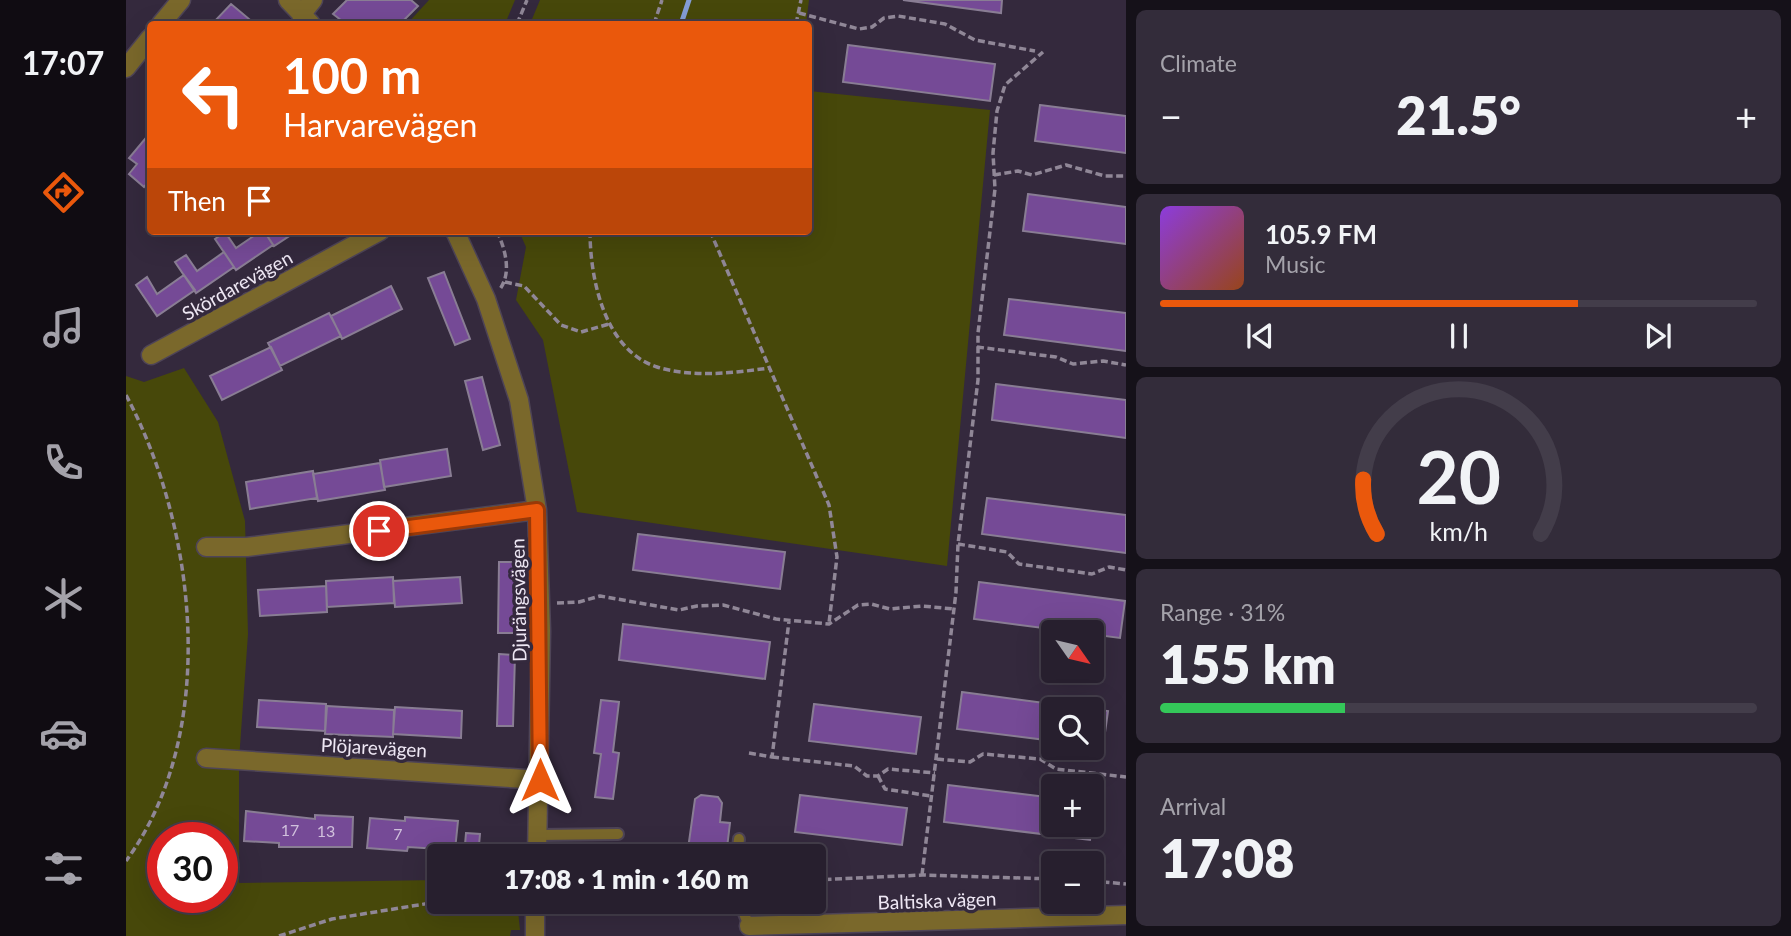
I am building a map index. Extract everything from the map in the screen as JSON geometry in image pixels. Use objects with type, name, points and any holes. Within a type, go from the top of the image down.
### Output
[{"type":"street","points":[[164,21],[181,0]]},
{"type":"street","points":[[288,0],[306,20],[313,0]]},
{"type":"street","points":[[126,68],[147,42]]},
{"type":"street","name":"Skördarevägen","points":[[151,355],[373,235]]},
{"type":"street","name":"Djurängsvägen","points":[[457,235],[486,299],[519,400],[537,510],[541,604],[538,844]]},
{"type":"street","points":[[206,547],[247,547],[537,510]]},
{"type":"street","name":"Plöjarevägen","points":[[206,758],[540,780]]},
{"type":"street","points":[[535,914],[535,936]]},
{"type":"street","name":"Baltiska vägen","points":[[749,926],[1126,915]]},
{"type":"lane","points":[[538,835],[618,834]]},
{"type":"lane","points":[[738,844],[739,839]]},
{"type":"lane","points":[[744,914],[749,926]]},
{"type":"path","points":[[518,21],[527,0]]},
{"type":"path","points":[[656,21],[662,0]]},
{"type":"path","points":[[797,21],[801,0]]},
{"type":"path","points":[[799,13],[859,29],[872,27],[884,18],[898,16],[945,24],[975,40],[1035,51]]},
{"type":"path","points":[[922,875],[978,380],[977,347],[995,189],[997,111],[1005,85],[1043,52]]},
{"type":"path","points":[[994,175],[1018,171],[1032,175],[1066,165],[1105,176],[1126,176]]},
{"type":"path","points":[[486,299],[496,295],[505,282],[507,260],[498,235]]},
{"type":"path","points":[[590,235],[595,292],[609,324],[632,352],[655,367],[722,374],[769,368]]},
{"type":"path","points":[[712,235],[829,505],[837,557],[829,624]]},
{"type":"path","points":[[505,282],[524,286],[561,325],[581,332],[609,324]]},
{"type":"path","points":[[977,347],[1056,357],[1073,364],[1103,361],[1126,365]]},
{"type":"path","points":[[126,395],[143,427],[167,503],[183,581],[189,665],[178,750],[166,791],[141,841],[126,861]]},
{"type":"path","points":[[958,544],[1007,552],[1019,564],[1092,574],[1108,567],[1126,570]]},
{"type":"path","points":[[541,604],[579,602],[600,596],[679,610],[697,606],[723,606],[789,621],[829,624],[858,605],[871,604],[890,609],[922,606],[954,610]]},
{"type":"path","points":[[772,757],[789,621]]},
{"type":"path","points":[[749,754],[854,766],[867,776],[878,776],[888,769],[935,773]]},
{"type":"path","points":[[937,759],[970,762],[983,754],[1040,759],[1056,769],[1126,777]]},
{"type":"path","points":[[878,776],[885,789],[932,796]]},
{"type":"path","points":[[826,879],[922,875],[1041,879]]},
{"type":"path","points":[[1104,882],[1126,884]]},
{"type":"path","points":[[279,936],[332,919],[427,904]]},
{"type":"shaded area","points":[[429,0],[515,0],[506,21],[410,21]]},
{"type":"shaded area","points":[[540,0],[809,0],[806,21],[531,21]]},
{"type":"shaded area","points":[[812,91],[990,110],[947,566],[577,512],[543,340],[516,300],[526,247],[521,235],[812,235]]},
{"type":"shaded area","points":[[184,368],[218,422],[245,521],[248,634],[239,760],[239,883],[427,880],[427,914],[518,914],[520,930],[511,930],[510,936],[126,936],[126,376],[144,382]]},
{"type":"building","points":[[347,0],[411,0],[418,6],[403,21],[342,21],[333,14]]},
{"type":"building","points":[[903,0],[1002,0],[1001,13]]},
{"type":"building","points":[[231,4],[249,19],[247,21],[215,21]]},
{"type":"building","points":[[848,45],[995,64],[990,101],[843,82]]},
{"type":"building","points":[[1040,105],[1126,116],[1126,153],[1035,141]]},
{"type":"building","points":[[147,137],[147,183],[144,187],[129,174],[137,164],[129,158]]},
{"type":"building","points":[[1028,194],[1126,207],[1126,244],[1023,231]]},
{"type":"building","points":[[227,235],[236,248],[255,235],[267,235],[273,245],[236,270],[215,239]]},
{"type":"building","points":[[267,235],[291,235],[274,246]]},
{"type":"building","points":[[224,252],[234,267],[196,293],[175,262],[186,255],[197,271]]},
{"type":"building","points":[[444,272],[470,339],[455,345],[428,278]]},
{"type":"building","points":[[184,275],[195,290],[157,316],[136,285],[147,277],[157,294]]},
{"type":"building","points":[[391,286],[402,309],[342,339],[331,316]]},
{"type":"building","points":[[1009,299],[1126,313],[1126,351],[1004,335]]},
{"type":"building","points":[[329,313],[341,336],[280,366],[268,343]]},
{"type":"building","points":[[271,347],[282,370],[222,400],[210,376]]},
{"type":"building","points":[[482,377],[500,445],[483,450],[465,381]]},
{"type":"building","points":[[996,384],[1126,400],[1126,438],[992,420]]},
{"type":"building","points":[[447,449],[451,476],[384,487],[380,460]]},
{"type":"building","points":[[380,463],[385,490],[318,501],[313,474]]},
{"type":"building","points":[[313,471],[317,498],[250,509],[246,482]]},
{"type":"building","points":[[987,498],[1126,515],[1126,553],[982,534]]},
{"type":"building","points":[[638,534],[785,552],[780,589],[633,570]]},
{"type":"building","points":[[499,562],[516,562],[515,633],[498,633]]},
{"type":"building","points":[[393,577],[394,603],[327,607],[326,581]]},
{"type":"building","points":[[460,577],[462,603],[395,607],[393,581]]},
{"type":"building","points":[[979,582],[1125,601],[1120,638],[1104,636],[1104,620],[1041,620],[1041,628],[974,619]]},
{"type":"building","points":[[326,586],[327,612],[260,616],[258,590]]},
{"type":"building","points":[[623,624],[770,642],[765,679],[619,660]]},
{"type":"building","points":[[499,654],[515,655],[513,726],[497,726]]},
{"type":"building","points":[[962,692],[1041,702],[1041,739],[957,729]]},
{"type":"building","points":[[259,700],[326,704],[325,731],[257,727]]},
{"type":"building","points":[[601,700],[619,702],[613,752],[619,753],[613,799],[595,797],[601,754],[594,753]]},
{"type":"building","points":[[814,704],[921,717],[916,754],[809,741]]},
{"type":"building","points":[[327,706],[394,710],[393,737],[325,734]]},
{"type":"building","points":[[395,707],[462,711],[461,738],[393,734]]},
{"type":"building","points":[[1104,710],[1108,711],[1104,740]]},
{"type":"building","points":[[948,785],[1041,796],[1041,834],[944,822]]},
{"type":"building","points":[[701,795],[718,797],[722,803],[720,822],[730,823],[727,844],[689,844],[695,799]]},
{"type":"building","points":[[800,795],[907,808],[902,845],[795,832]]},
{"type":"building","points":[[246,811],[315,819],[315,815],[353,817],[352,847],[279,847],[279,843],[244,841]]},
{"type":"building","points":[[405,817],[458,821],[456,844],[427,844],[427,848],[408,847],[407,851],[367,848],[370,818],[405,821]]},
{"type":"building","points":[[466,833],[480,834],[479,844],[465,844]]},
{"type":"building","points":[[1066,837],[1090,837],[1090,840]]},
{"type":"waterway","points":[[682,21],[689,0]]},
{"type":"route","points":[[379,531],[537,510],[541,631],[540,780]]}]
